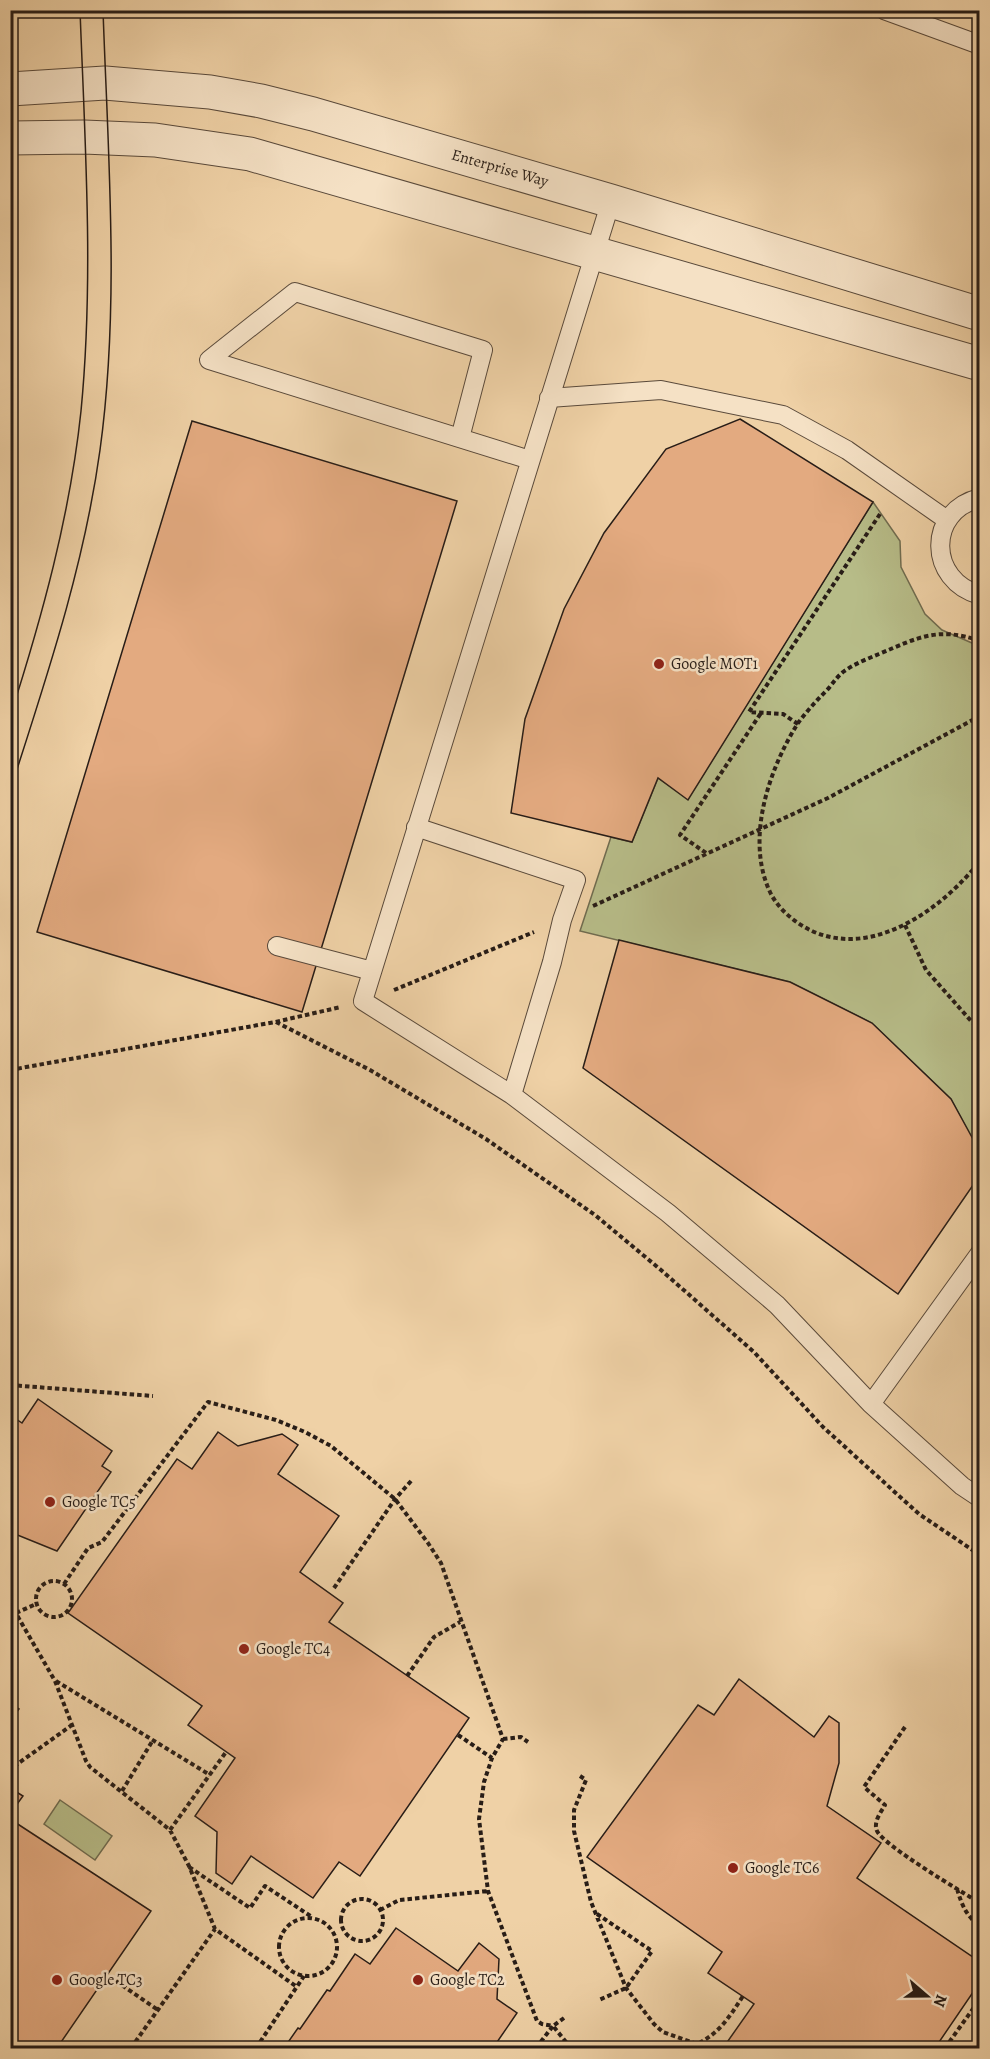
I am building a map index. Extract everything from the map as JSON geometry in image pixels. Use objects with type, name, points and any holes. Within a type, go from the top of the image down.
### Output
[{"type":"street","name":"Enterprise Way","points":[[10,89],[105,83],[210,92],[261,101],[611,201],[980,314]]},
{"type":"street","points":[[18,142],[84,137],[155,140],[250,154],[980,364]]},
{"type":"lane","points":[[884,10],[980,45]]},
{"type":"lane","points":[[611,201],[363,1001],[512,1095],[668,1213],[777,1305],[871,1404],[962,1486],[980,1498]]},
{"type":"lane","points":[[460,438],[483,350],[295,292],[209,360],[530,460]]},
{"type":"lane","points":[[549,398],[661,390],[783,416],[847,450],[947,520]]},
{"type":"lane","points":[[980,498],[958,508],[947,520],[941,534],[940,550],[944,567],[953,582],[968,592],[980,595]]},
{"type":"lane","points":[[416,827],[576,880],[562,920],[552,962],[512,1095]]},
{"type":"lane","points":[[277,946],[372,971]]},
{"type":"lane","points":[[871,1404],[980,1253]]},
{"type":"path","points":[[798,724],[783,714],[749,712],[880,514]]},
{"type":"path","points":[[980,641],[939,633],[924,635],[861,661],[843,673],[808,709],[786,745],[771,779],[759,829],[762,867],[770,892],[784,912],[803,927],[823,936],[847,940],[872,936],[904,925],[945,897],[980,861]]},
{"type":"path","points":[[706,854],[680,835],[761,713]]},
{"type":"path","points":[[10,1070],[275,1022],[363,1001],[562,920],[828,798],[980,716]]},
{"type":"path","points":[[904,925],[926,970],[972,1022],[980,1027]]},
{"type":"path","points":[[275,1022],[370,1070],[486,1139],[595,1215],[669,1276],[754,1352],[822,1427],[919,1514],[980,1555]]},
{"type":"path","points":[[10,1385],[153,1396]]},
{"type":"path","points":[[64,1584],[88,1548],[102,1542],[208,1402],[252,1413],[305,1432],[331,1446],[395,1499],[429,1543],[441,1563],[503,1739]]},
{"type":"path","points":[[334,1588],[395,1499],[412,1480]]},
{"type":"path","points":[[52,1581],[69,1588],[73,1600],[71,1607],[62,1616],[49,1617],[39,1610],[36,1604],[37,1592],[46,1582],[52,1581]]},
{"type":"path","points":[[10,1603],[55,1681],[90,1767],[170,1830],[189,1866],[215,1929],[297,1987]]},
{"type":"path","points":[[16,1613],[36,1604]]},
{"type":"path","points":[[407,1676],[434,1637],[460,1622]]},
{"type":"path","points":[[55,1681],[210,1775]]},
{"type":"path","points":[[10,1773],[16,1765],[72,1725]]},
{"type":"path","points":[[905,1727],[864,1787],[885,1805],[875,1823],[877,1832],[890,1845],[980,1904]]},
{"type":"path","points":[[458,1735],[492,1758]]},
{"type":"path","points":[[503,1739],[521,1737],[528,1742]]},
{"type":"path","points":[[503,1739],[492,1758],[484,1782],[479,1819],[488,1891],[537,2021],[553,2026],[571,2049]]},
{"type":"path","points":[[122,1791],[153,1740]]},
{"type":"path","points":[[170,1830],[226,1752]]},
{"type":"path","points":[[580,1776],[586,1780],[574,1810],[574,1831],[596,1913],[626,1988],[663,2032],[696,2046],[716,2033],[728,2020],[743,1996]]},
{"type":"path","points":[[189,1866],[250,1908],[265,1886],[312,1917],[324,1922],[333,1931],[337,1941],[337,1953],[325,1971],[304,1976],[284,1965],[279,1954],[278,1943],[282,1932],[290,1923],[300,1918],[312,1917]]},
{"type":"path","points":[[957,1888],[964,1910],[970,1919],[980,1926]]},
{"type":"path","points":[[380,1910],[399,1900],[488,1891]]},
{"type":"path","points":[[370,1900],[380,1910],[383,1916],[381,1930],[371,1939],[351,1938],[343,1927],[342,1913],[351,1902],[370,1900]]},
{"type":"path","points":[[596,1913],[652,1951],[626,1988],[598,2000]]},
{"type":"path","points":[[333,1931],[343,1927]]},
{"type":"path","points":[[132,2048],[215,1929]]},
{"type":"path","points":[[256,2049],[304,1976]]},
{"type":"path","points":[[116,1981],[158,2010]]},
{"type":"path","points":[[945,2049],[980,1999]]},
{"type":"path","points":[[536,2049],[553,2026],[564,2018]]},
{"type":"green space","points":[[873,502],[900,541],[901,567],[925,614],[942,630],[979,646],[979,1152],[951,1099],[872,1023],[790,982],[580,931],[611,837],[632,842],[658,778],[688,799]]},
{"type":"green space","points":[[60,1800],[112,1836],[95,1860],[44,1824]]},
{"type":"building","name":"Google MOT1","points":[[740,419],[873,502],[688,800],[658,778],[632,842],[511,813],[525,719],[564,609],[604,533],[666,449]]},
{"type":"building","points":[[192,421],[457,501],[302,1012],[37,932]]},
{"type":"building","points":[[619,940],[790,982],[872,1023],[951,1099],[980,1152],[980,1175],[898,1294],[583,1068]]},
{"type":"building","name":"Google TC5","points":[[38,1399],[112,1451],[102,1466],[111,1472],[57,1551],[10,1532],[10,1415],[22,1423]]},
{"type":"building","name":"Google TC4","points":[[218,1432],[238,1446],[282,1434],[298,1445],[278,1474],[339,1516],[300,1572],[343,1603],[329,1622],[469,1718],[360,1876],[339,1862],[313,1898],[251,1856],[232,1884],[216,1873],[217,1832],[195,1816],[235,1758],[188,1725],[202,1706],[68,1613],[177,1459],[192,1469]]},
{"type":"building","name":"Google TC6","points":[[739,1679],[814,1737],[829,1716],[839,1723],[839,1763],[827,1806],[881,1843],[857,1878],[980,1962],[980,1982],[935,2048],[723,2048],[754,2004],[708,1973],[722,1952],[587,1857],[698,1705],[714,1715]]},
{"type":"building","points":[[10,1703],[19,1709],[10,1721]]},
{"type":"building","points":[[10,1788],[23,1796],[10,1814]]},
{"type":"building","name":"Google TC3","points":[[10,1819],[151,1911],[57,2048],[10,2048]]},
{"type":"building","name":"Google TC2","points":[[396,1928],[458,1971],[479,1943],[499,1959],[497,1999],[517,2013],[493,2048],[284,2048],[327,1990],[330,1991],[355,1954],[370,1964]]},
{"type":"tram line","points":[[10,717],[33,642],[62,528],[81,411],[88,261],[80,10]]},
{"type":"tram line","points":[[10,791],[63,622],[84,537],[100,450],[110,341],[111,286],[110,175],[103,10]]},
{"type":"place","name":"Google MOT1","points":[[659,664]]},
{"type":"place","name":"Google TC5","points":[[50,1502]]},
{"type":"place","name":"Google TC4","points":[[244,1649]]},
{"type":"place","name":"Google TC6","points":[[733,1868]]},
{"type":"place","name":"Google TC3","points":[[57,1980]]},
{"type":"place","name":"Google TC2","points":[[418,1980]]}]
